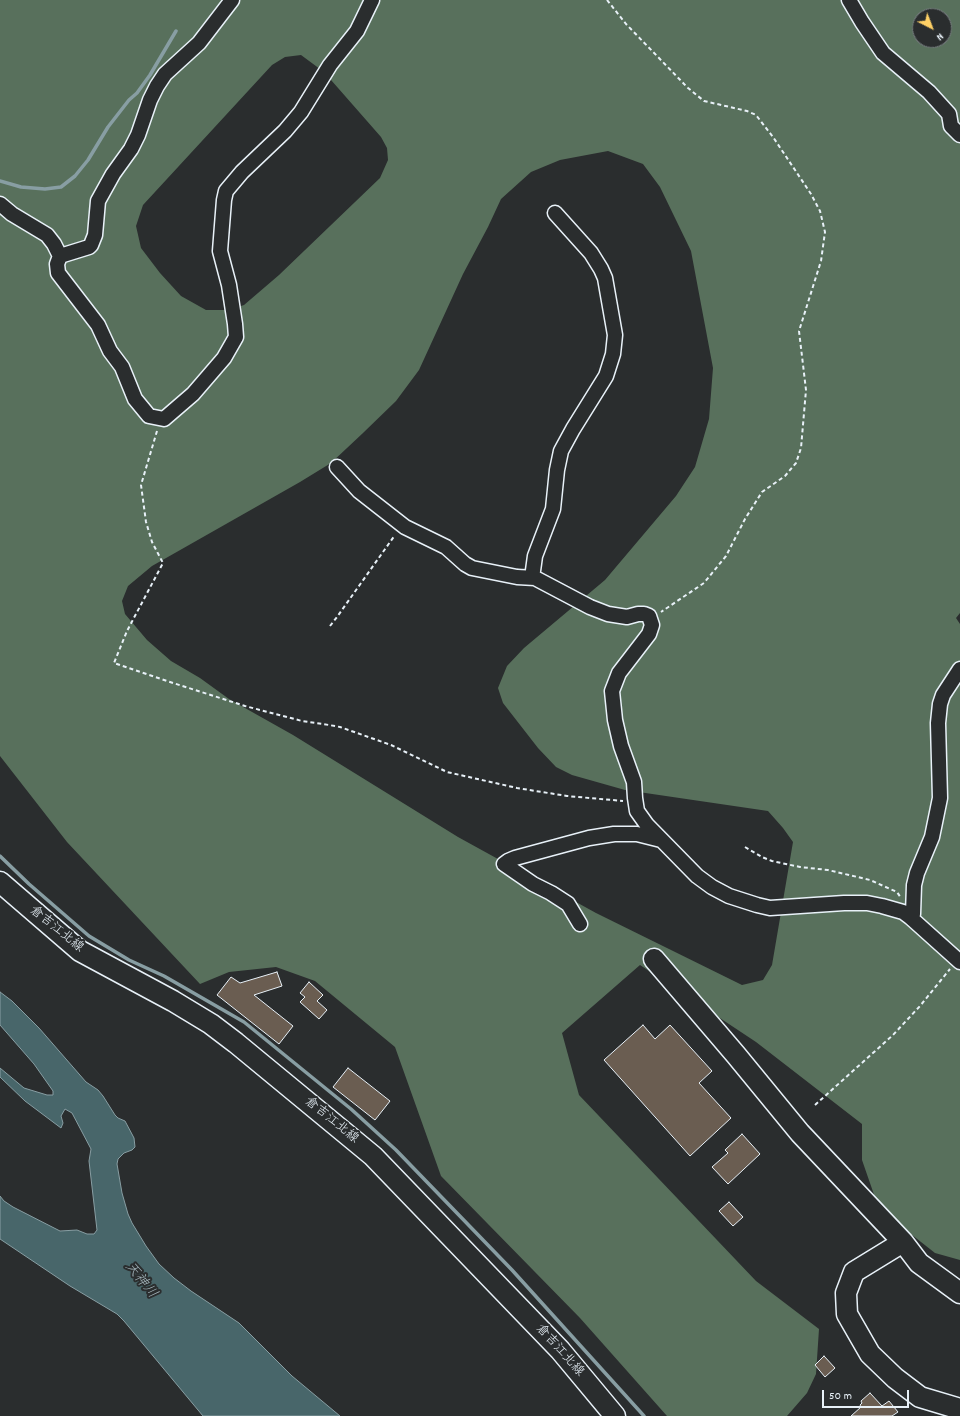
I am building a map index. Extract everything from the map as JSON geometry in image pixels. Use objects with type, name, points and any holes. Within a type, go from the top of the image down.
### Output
[{"type":"main road","name":"倉吉江北線","points":[[0,882],[80,951],[211,1024],[373,1156],[560,1350],[615,1416]]},
{"type":"main road","points":[[654,959],[800,1133],[903,1242],[919,1263],[960,1293]]},
{"type":"main road","points":[[903,1242],[854,1272],[846,1293],[847,1314],[870,1354],[895,1378],[920,1397],[960,1409]]},
{"type":"street","points":[[60,256],[92,245],[95,235],[98,201],[113,174],[131,149],[157,86],[165,74],[199,43],[232,0]]},
{"type":"street","points":[[60,256],[57,264],[58,273],[98,325],[110,351],[122,367],[135,399],[149,416],[164,418],[193,394],[224,358],[236,337],[229,285],[220,251],[226,191],[242,172],[285,131],[301,112],[330,65],[357,31],[372,0]]},
{"type":"street","points":[[849,0],[883,53],[929,92],[949,114],[951,126],[960,135]]},
{"type":"street","points":[[0,204],[12,214],[47,235],[60,256]]},
{"type":"street","points":[[532,578],[535,556],[553,509],[557,470],[561,451],[606,376],[613,354],[615,335],[601,269],[591,253],[555,213]]},
{"type":"street","points":[[337,467],[359,491],[402,525],[446,547],[465,564],[472,568],[496,574],[532,578],[542,581],[590,607],[608,614],[628,617],[638,614],[649,616],[652,625],[648,634],[619,673],[612,691],[612,705],[621,746],[634,782],[637,811],[647,825],[697,876],[712,887],[729,896],[770,908],[867,903],[903,912],[912,915],[958,961]]},
{"type":"street","points":[[912,915],[914,885],[932,837],[940,798],[938,723],[940,704],[943,695],[960,669]]},
{"type":"street","points":[[580,924],[568,904],[533,884],[504,864],[515,858],[589,838],[614,834],[637,834],[662,840]]},
{"type":"path","points":[[607,0],[631,29],[688,88],[704,101],[747,111],[756,115],[773,137],[811,194],[820,211],[825,232],[822,262],[799,330],[806,390],[801,448],[796,463],[785,476],[762,492],[745,519],[726,556],[704,583],[651,620]]},
{"type":"path","points":[[161,418],[141,485],[146,522],[152,542],[163,563],[127,631],[114,663],[245,706],[302,721],[340,727],[391,745],[447,772],[517,788],[567,796],[626,801]]},
{"type":"path","points":[[330,626],[338,617],[402,525]]},
{"type":"path","points":[[745,847],[762,857],[772,860],[828,870],[870,880],[897,892],[912,915]]},
{"type":"path","points":[[814,1105],[893,1034],[920,1006],[958,961]]},
{"type":"green space","points":[[0,0],[960,0],[960,613],[956,618],[960,624],[960,1260],[935,1253],[879,1209],[862,1160],[862,1124],[756,1042],[640,965],[562,1033],[579,1095],[756,1281],[819,1329],[816,1374],[807,1393],[787,1416],[667,1416],[580,1318],[441,1176],[395,1047],[315,981],[276,967],[229,972],[200,984],[67,842],[0,756]],"holes":[[[301,55],[324,72],[381,137],[387,148],[388,160],[380,178],[279,275],[244,305],[229,310],[206,310],[181,296],[160,273],[141,248],[136,226],[143,205],[272,65],[285,57]],[[608,151],[643,164],[660,187],[691,251],[713,368],[709,419],[695,467],[676,496],[605,580],[524,648],[507,666],[498,688],[503,703],[538,748],[556,767],[572,775],[625,790],[768,811],[783,828],[793,842],[772,965],[763,980],[742,985],[596,913],[458,837],[293,735],[229,699],[200,678],[171,661],[147,640],[125,614],[122,601],[128,586],[152,566],[331,463],[396,401],[419,370],[463,274],[501,199],[531,172],[560,160]]]},
{"type":"water","name":"天神川","points":[[0,992],[12,1001],[39,1028],[86,1082],[98,1090],[115,1115],[125,1121],[134,1138],[135,1147],[124,1153],[118,1159],[117,1164],[122,1193],[132,1223],[159,1264],[191,1291],[239,1323],[292,1376],[340,1416],[203,1416],[117,1314],[70,1286],[0,1239],[0,1196],[4,1201],[13,1207],[60,1231],[77,1230],[87,1234],[94,1234],[97,1230],[89,1161],[91,1149],[72,1113],[65,1109],[61,1116],[63,1123],[61,1128],[25,1101],[0,1077],[0,1068],[24,1088],[47,1095],[53,1095],[53,1091],[34,1064],[0,1025]]},
{"type":"building","points":[[277,972],[282,986],[254,995],[293,1026],[279,1044],[217,995],[231,977],[240,983]]},
{"type":"building","points":[[309,982],[323,995],[317,1001],[327,1010],[319,1019],[300,1002],[305,997],[300,993]]},
{"type":"building","points":[[643,1025],[655,1039],[670,1025],[712,1071],[699,1083],[731,1118],[690,1156],[604,1060]]},
{"type":"building","points":[[348,1068],[390,1101],[375,1120],[333,1087]]},
{"type":"building","points":[[742,1134],[760,1154],[728,1184],[712,1167],[728,1153],[725,1150]]},
{"type":"building","points":[[729,1202],[743,1217],[733,1226],[719,1211]]},
{"type":"building","points":[[824,1356],[835,1368],[825,1377],[815,1365]]},
{"type":"building","points":[[870,1393],[882,1406],[889,1401],[898,1412],[892,1416],[851,1416],[861,1407],[861,1401]]},
{"type":"waterway","points":[[0,181],[21,187],[45,189],[61,187],[75,176],[88,160],[108,127],[150,75],[176,31]]},
{"type":"waterway","points":[[0,856],[29,884],[89,936],[129,960],[164,976],[244,1022],[351,1109],[396,1150],[512,1270],[644,1416]]}]
